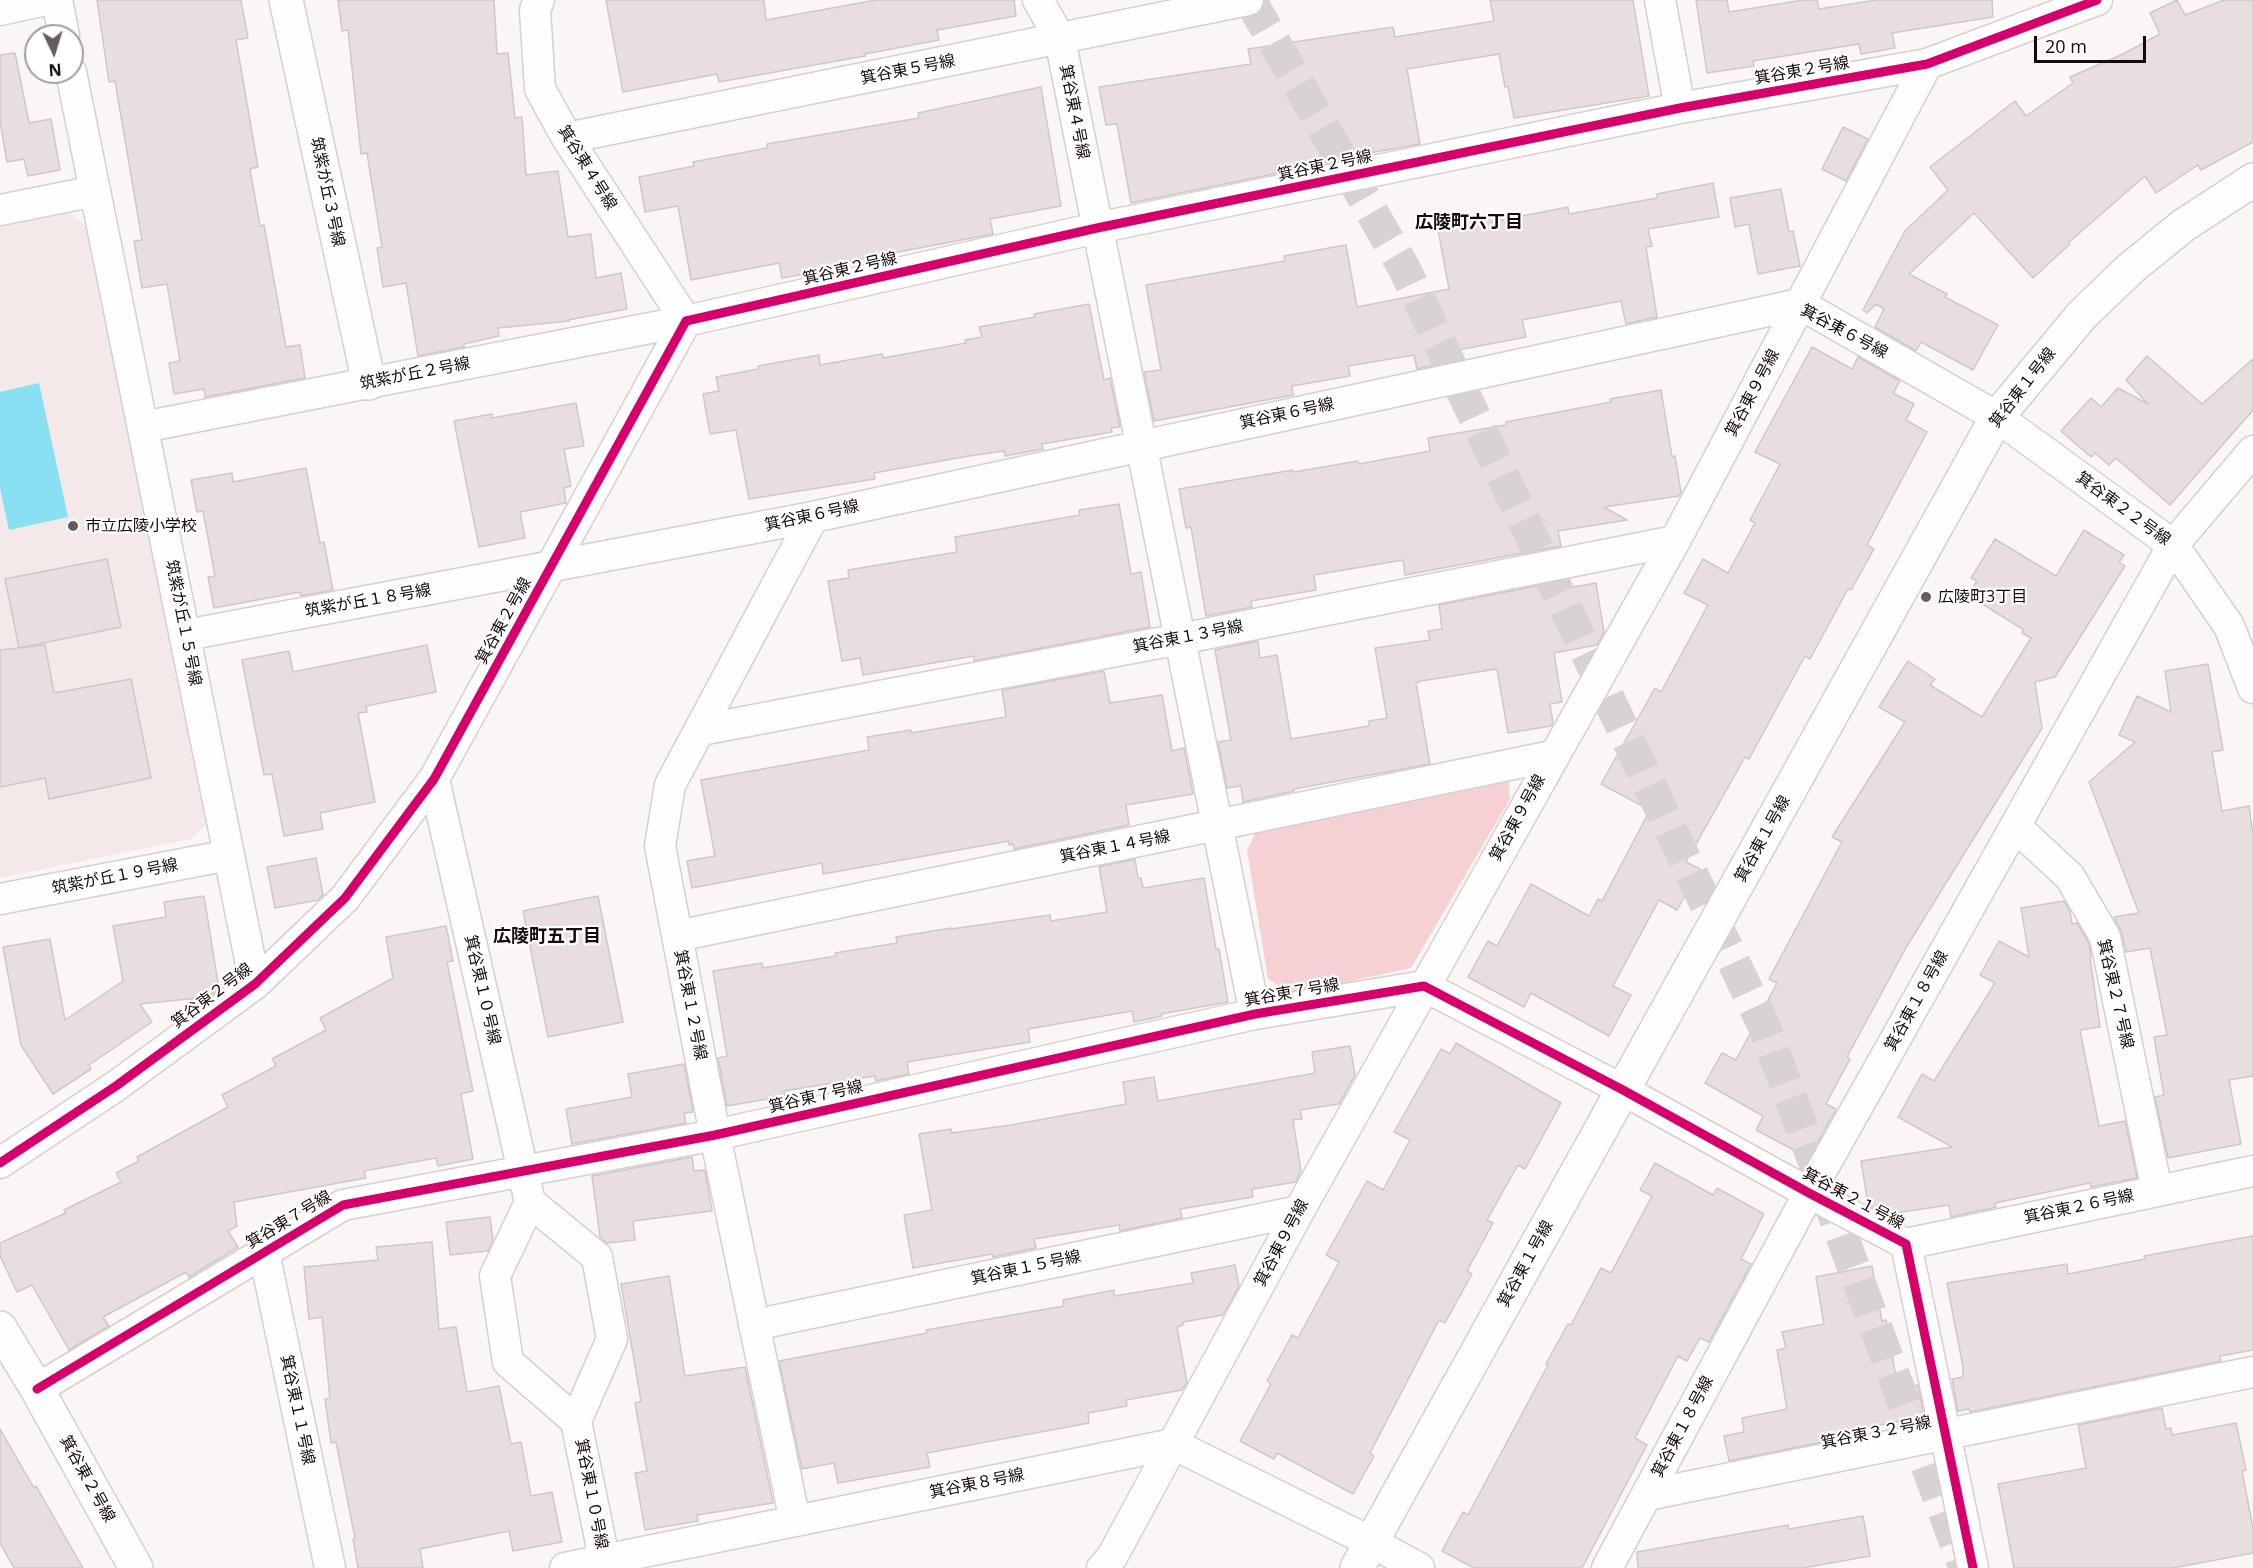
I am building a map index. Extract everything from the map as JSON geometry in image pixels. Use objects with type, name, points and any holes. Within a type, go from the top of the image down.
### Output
[{"type":"street","points":[[0,10],[46,0]]},
{"type":"street","points":[[57,0],[62,24]]},
{"type":"street","name":"筑紫が丘３号線","points":[[286,0],[369,383]]},
{"type":"street","name":"箕谷東４号線","points":[[538,0],[535,10],[540,90],[567,138],[686,321]]},
{"type":"street","name":"箕谷東４号線","points":[[1038,0],[1060,39],[1255,1014]]},
{"type":"street","points":[[1052,0],[1060,39]]},
{"type":"street","name":"箕谷東５号線","points":[[567,138],[1248,0]]},
{"type":"street","points":[[1660,0],[1680,108]]},
{"type":"street","name":"箕谷東２号線","points":[[0,1162],[116,1086],[255,984],[345,898],[434,778],[686,321],[1097,228],[1680,108],[1926,64],[2097,0]]},
{"type":"street","name":"箕谷東９号線","points":[[1102,1568],[1112,1557],[1299,1211],[1552,756],[1675,542],[1926,64]]},
{"type":"street","name":"筑紫が丘１５号線","points":[[73,84],[255,984]]},
{"type":"street","name":"箕谷東１号線","points":[[1364,1555],[1997,417],[2082,315],[2131,268],[2184,225],[2253,180]]},
{"type":"street","points":[[0,210],[95,191]]},
{"type":"street","name":"箕谷東６号線","points":[[551,568],[813,517],[1800,304],[1997,417]]},
{"type":"street","name":"筑紫が丘２号線","points":[[143,427],[686,321]]},
{"type":"street","name":"箕谷東２２号線","points":[[1997,417],[2173,545],[2229,626],[2253,688]]},
{"type":"street","name":"箕谷東１８号線","points":[[1607,1568],[1809,1193],[2173,545],[2253,451]]},
{"type":"street","name":"箕谷東１２号線","points":[[795,1521],[714,1135],[660,846],[670,785],[813,517]]},
{"type":"street","name":"箕谷東１３号線","points":[[701,730],[1675,542]]},
{"type":"street","name":"筑紫が丘１８号線","points":[[186,635],[551,568]]},
{"type":"street","name":"箕谷東１４号線","points":[[677,936],[1217,827],[1552,756]]},
{"type":"street","name":"箕谷東１０号線","points":[[434,778],[530,1202],[597,1257],[612,1339],[576,1421],[606,1564]]},
{"type":"street","name":"箕谷東２７号線","points":[[2015,826],[2070,877],[2105,937],[2157,1191]]},
{"type":"street","name":"筑紫が丘１９号線","points":[[0,899],[229,855]]},
{"type":"street","points":[[1424,986],[1623,1090]]},
{"type":"street","name":"箕谷東７号線","points":[[37,1389],[343,1205],[714,1135],[1255,1014],[1424,986]]},
{"type":"street","name":"箕谷東２１号線","points":[[1623,1090],[1906,1244],[1973,1568]]},
{"type":"street","name":"箕谷東２６号線","points":[[1906,1244],[2253,1171]]},
{"type":"street","name":"箕谷東１０号線","points":[[530,1202],[495,1276],[508,1362],[576,1421]]},
{"type":"street","name":"箕谷東１５号線","points":[[754,1325],[1299,1211]]},
{"type":"street","name":"箕谷東１１号線","points":[[264,1252],[330,1568]]},
{"type":"street","name":"箕谷東２号線","points":[[0,1328],[37,1389],[136,1568]]},
{"type":"street","name":"箕谷東３２号線","points":[[1647,1495],[2253,1372]]},
{"type":"street","points":[[1173,1444],[1364,1555],[1419,1568]]},
{"type":"street","name":"箕谷東８号線","points":[[565,1568],[606,1564],[795,1521],[1173,1444]]},
{"type":"shaded area","name":"市立広陵小学校","points":[[69,213],[86,226],[207,825],[191,839],[0,878],[0,227]]},
{"type":"shaded area","points":[[1509,778],[1510,799],[1411,968],[1292,994],[1268,979],[1247,850],[1258,828]]},
{"type":"water","points":[[39,383],[68,517],[9,530],[0,488],[0,392]]},
{"type":"building","points":[[97,0],[241,0],[248,38],[236,40],[258,167],[250,169],[260,226],[264,225],[286,347],[300,345],[305,378],[205,397],[204,389],[174,394],[169,363],[180,361],[167,284],[142,288],[134,241],[142,240],[115,81],[109,82]]},
{"type":"building","points":[[338,0],[494,0],[497,54],[508,53],[515,118],[522,117],[526,175],[558,171],[568,237],[591,234],[596,278],[621,273],[627,309],[569,321],[498,328],[499,336],[464,344],[464,347],[418,356],[406,283],[383,287],[377,248],[382,247],[367,153],[361,154],[348,30],[342,31]]},
{"type":"building","points":[[606,0],[764,0],[766,20],[876,0],[1014,0],[1016,16],[937,30],[939,40],[865,54],[865,56],[719,82],[717,74],[623,92]]},
{"type":"building","points":[[1490,0],[1633,0],[1649,96],[1514,118],[1499,54],[1407,69],[1420,144],[1341,158],[1342,160],[1131,203],[1117,124],[1106,125],[1099,87],[1251,64],[1248,49],[1393,27],[1395,37],[1494,21]]},
{"type":"building","points":[[1696,0],[1727,0],[1729,12],[1803,0],[1817,0],[1819,9],[1877,0],[1992,0],[1993,17],[1892,33],[1895,48],[1861,54],[1859,44],[1753,61],[1754,66],[1707,73]]},
{"type":"building","points":[[2177,0],[2185,15],[2224,0],[2253,0],[2253,142],[2201,170],[2198,165],[2156,193],[2145,176],[2069,242],[2070,244],[2033,278],[1974,213],[1909,274],[1947,294],[1945,297],[1998,325],[1973,370],[1921,342],[1916,351],[1875,327],[1884,309],[1876,304],[1867,313],[1863,310],[1905,231],[1948,190],[1930,167],[2015,101],[2026,116],[2073,83],[2070,77],[2123,54],[2160,34],[2150,13]]},
{"type":"building","points":[[15,53],[29,123],[51,119],[60,170],[28,176],[24,159],[7,162],[0,122],[0,55]]},
{"type":"building","points":[[1041,87],[1061,206],[990,219],[993,234],[835,264],[836,268],[782,278],[779,263],[691,280],[678,206],[645,212],[639,177],[694,166],[693,162],[767,148],[767,144],[919,118],[918,113]]},
{"type":"building","points":[[1843,127],[1868,139],[1846,181],[1822,169]]},
{"type":"building","points":[[1713,183],[1719,217],[1648,229],[1652,246],[1646,247],[1657,317],[1626,324],[1621,301],[1522,320],[1526,337],[1453,351],[1454,361],[1417,369],[1414,355],[1348,366],[1350,376],[1292,386],[1293,395],[1154,421],[1144,372],[1161,370],[1146,285],[1285,261],[1284,256],[1346,245],[1357,307],[1449,289],[1437,224],[1490,214],[1491,222],[1568,207],[1569,214],[1657,198],[1657,194]]},
{"type":"building","points":[[1781,189],[1789,232],[1793,231],[1800,266],[1758,274],[1749,224],[1735,227],[1730,198]]},
{"type":"building","points":[[1089,304],[1104,380],[1110,378],[1120,427],[1111,428],[1112,432],[1042,444],[1043,449],[1005,456],[1004,451],[969,456],[874,473],[875,479],[749,499],[736,430],[710,434],[703,394],[719,391],[716,377],[758,369],[758,366],[819,355],[820,365],[882,354],[883,358],[966,343],[965,340],[982,337],[979,327]]},
{"type":"building","points":[[1812,347],[1852,369],[1858,357],[1900,381],[1893,393],[1914,404],[1906,420],[1927,432],[1867,545],[1874,549],[1851,590],[1848,589],[1810,659],[1805,656],[1749,759],[1745,757],[1686,862],[1700,869],[1677,910],[1659,900],[1613,986],[1631,995],[1609,1036],[1531,993],[1524,1007],[1468,977],[1488,941],[1497,946],[1531,884],[1589,916],[1598,899],[1602,901],[1650,810],[1601,784],[1655,688],[1661,692],[1708,605],[1684,593],[1703,559],[1728,573],[1755,523],[1750,520],[1780,464],[1755,452]]},
{"type":"building","points":[[2147,356],[2202,404],[2253,359],[2253,410],[2170,505],[2116,458],[2109,465],[2095,453],[2091,457],[2061,431],[2091,398],[2101,407],[2118,388],[2148,404],[2126,380]]},
{"type":"building","points":[[1661,390],[1672,457],[1675,456],[1681,492],[1679,496],[1604,507],[1627,520],[1558,531],[1561,546],[1405,575],[1403,560],[1314,575],[1316,590],[1251,601],[1252,607],[1206,616],[1191,527],[1186,528],[1179,489],[1293,470],[1294,472],[1358,461],[1359,464],[1430,451],[1428,438],[1506,425],[1506,422]]},
{"type":"building","points":[[576,403],[584,446],[564,449],[571,486],[564,488],[566,503],[520,512],[525,538],[479,547],[454,421],[492,414],[492,418]]},
{"type":"building","points":[[306,468],[320,543],[324,542],[333,590],[301,596],[300,592],[214,608],[208,577],[215,576],[203,511],[197,512],[191,480],[232,473],[233,482]]},
{"type":"building","points":[[1119,504],[1131,574],[1141,572],[1150,627],[974,661],[974,656],[863,675],[860,658],[842,661],[828,581],[849,578],[848,570],[957,552],[955,537],[1080,515],[1079,510]]},
{"type":"building","points":[[2084,530],[2124,555],[2119,562],[2125,566],[2055,677],[2035,682],[2042,728],[1907,946],[1847,1057],[1850,1059],[1826,1104],[1836,1109],[1809,1158],[1756,1130],[1763,1116],[1705,1083],[1722,1053],[1736,1060],[1777,983],[1769,979],[1842,842],[1832,837],[1905,722],[1879,707],[1908,661],[1935,679],[1930,685],[1982,717],[2031,638],[2022,633],[2024,630],[1968,595],[1977,581],[1971,578],[1995,539],[2056,576]]},
{"type":"building","points":[[107,559],[121,627],[19,648],[5,579]]},
{"type":"building","points":[[1567,580],[1568,588],[1596,583],[1604,632],[1597,645],[1554,653],[1562,702],[1550,704],[1553,723],[1551,726],[1508,733],[1497,669],[1421,681],[1416,683],[1430,764],[1294,789],[1294,791],[1243,802],[1241,786],[1227,788],[1218,742],[1231,740],[1215,650],[1258,641],[1260,658],[1277,655],[1291,739],[1369,726],[1369,721],[1387,718],[1375,648],[1430,640],[1428,631],[1442,629],[1439,605]]},
{"type":"building","points":[[45,645],[54,693],[131,679],[151,778],[49,799],[45,778],[0,787],[0,650]]},
{"type":"building","points":[[427,645],[436,692],[366,706],[367,712],[358,713],[375,802],[320,813],[323,829],[284,836],[272,774],[264,775],[242,660],[289,651],[293,672]]},
{"type":"building","points":[[2208,664],[2223,750],[2212,752],[2222,811],[2249,806],[2253,834],[2253,1076],[2229,1080],[2241,1144],[2168,1158],[2155,1097],[2164,1095],[2154,1037],[2167,1035],[2150,948],[2126,952],[2122,933],[2114,917],[2139,913],[2089,782],[2135,742],[2119,735],[2137,696],[2171,712],[2165,671]]},
{"type":"building","points":[[1104,671],[1110,703],[1162,695],[1172,751],[1184,748],[1193,794],[1126,805],[1129,825],[1014,849],[1013,844],[1009,845],[1009,841],[823,874],[822,863],[692,888],[687,861],[715,856],[701,780],[869,750],[867,737],[911,730],[911,733],[1006,717],[1002,690]]},
{"type":"building","points":[[316,858],[323,895],[318,900],[275,908],[267,867]]},
{"type":"building","points":[[1135,859],[1138,878],[1141,878],[1143,888],[1204,878],[1228,1002],[1161,1014],[1162,1016],[1134,1022],[1132,1011],[1028,1029],[1030,1042],[907,1062],[909,1074],[876,1081],[875,1076],[784,1091],[785,1096],[727,1106],[718,1058],[727,1056],[713,971],[762,963],[763,968],[836,956],[835,953],[897,943],[896,937],[951,928],[1050,915],[1051,921],[1107,912],[1099,867]]},
{"type":"building","points":[[204,896],[219,989],[208,997],[140,1004],[152,1022],[89,1065],[91,1069],[53,1094],[21,1045],[3,947],[50,939],[65,1020],[123,981],[113,926],[166,917],[164,902]]},
{"type":"building","points":[[598,896],[623,1022],[548,1037],[523,911]]},
{"type":"building","points":[[2064,901],[2070,911],[2072,924],[2077,923],[2089,943],[2100,1027],[2080,1030],[2099,1126],[2125,1121],[2137,1178],[2091,1187],[2090,1183],[1995,1203],[1996,1207],[1951,1217],[1949,1205],[1889,1214],[1888,1206],[1875,1208],[1868,1205],[1861,1161],[1952,1147],[1898,1117],[1922,1074],[1934,1081],[1995,983],[1980,975],[1999,941],[2029,957],[2021,908]]},
{"type":"building","points":[[446,926],[453,961],[447,962],[473,1091],[461,1094],[473,1159],[438,1166],[436,1158],[364,1171],[366,1178],[234,1202],[237,1226],[228,1231],[238,1247],[189,1277],[186,1272],[103,1317],[109,1326],[69,1350],[32,1285],[17,1292],[0,1256],[0,1243],[66,1213],[64,1210],[121,1182],[116,1173],[139,1161],[137,1157],[228,1107],[222,1095],[276,1066],[272,1059],[326,1030],[320,1018],[393,978],[386,937]]},
{"type":"building","points":[[1456,1043],[1561,1103],[1525,1169],[1518,1165],[1487,1220],[1493,1223],[1467,1271],[1472,1274],[1445,1323],[1439,1320],[1370,1453],[1374,1456],[1353,1494],[1277,1453],[1274,1459],[1240,1441],[1271,1384],[1267,1381],[1292,1335],[1298,1338],[1339,1262],[1326,1255],[1367,1181],[1383,1190],[1410,1140],[1394,1132],[1441,1049],[1450,1054]]},
{"type":"building","points":[[1350,1046],[1355,1075],[1339,1104],[1300,1110],[1302,1119],[1293,1120],[1301,1171],[1296,1182],[1252,1189],[1253,1197],[1180,1209],[1182,1218],[1120,1231],[1119,1225],[1034,1239],[1036,1248],[993,1257],[992,1254],[913,1268],[904,1215],[932,1210],[919,1134],[951,1129],[952,1133],[1011,1125],[1126,1104],[1123,1082],[1154,1077],[1158,1101],[1315,1073],[1312,1052]]},
{"type":"building","points":[[684,1064],[693,1112],[684,1113],[686,1123],[572,1144],[566,1109],[632,1097],[628,1074]]},
{"type":"building","points":[[692,1157],[694,1171],[705,1170],[712,1211],[633,1221],[635,1240],[607,1243],[600,1237],[592,1176]]},
{"type":"building","points":[[1655,1163],[1713,1195],[1717,1188],[1764,1214],[1741,1259],[1751,1264],[1709,1342],[1700,1338],[1687,1361],[1678,1356],[1635,1438],[1647,1445],[1582,1568],[1474,1568],[1442,1551],[1463,1512],[1468,1515],[1548,1365],[1546,1364],[1554,1349],[1568,1324],[1571,1325],[1601,1268],[1611,1273],[1652,1196],[1640,1190]]},
{"type":"building","points":[[490,1217],[493,1240],[488,1251],[450,1255],[446,1222]]},
{"type":"building","points":[[2253,1236],[2253,1350],[2220,1356],[2221,1361],[1970,1412],[1969,1409],[1958,1411],[1952,1379],[1963,1377],[1963,1367],[1947,1283],[2067,1264],[2068,1274],[2145,1259],[2144,1256]]},
{"type":"building","points":[[432,1242],[439,1329],[456,1327],[467,1392],[499,1386],[511,1444],[521,1442],[531,1496],[552,1492],[562,1542],[513,1551],[509,1531],[420,1549],[423,1568],[358,1568],[353,1539],[355,1538],[336,1442],[331,1443],[325,1399],[330,1398],[322,1317],[309,1319],[304,1267],[378,1260],[376,1247]]},
{"type":"building","points":[[1235,1265],[1239,1286],[1223,1315],[1183,1322],[1183,1325],[1177,1327],[1187,1383],[1182,1390],[1126,1400],[1127,1406],[1088,1413],[1089,1423],[927,1453],[930,1467],[838,1483],[834,1463],[802,1469],[779,1361],[927,1333],[926,1330],[1064,1306],[1063,1300],[1114,1290],[1114,1296],[1193,1283],[1191,1273]]},
{"type":"building","points":[[1872,1266],[1882,1321],[1886,1320],[1898,1389],[1918,1385],[1924,1417],[1846,1431],[1847,1437],[1729,1461],[1724,1436],[1744,1432],[1742,1418],[1787,1409],[1777,1350],[1786,1348],[1782,1332],[1824,1324],[1816,1277]]},
{"type":"building","points":[[669,1276],[685,1376],[745,1367],[773,1503],[697,1515],[698,1521],[645,1530],[635,1473],[647,1471],[635,1403],[641,1401],[621,1284]]},
{"type":"building","points":[[2162,1408],[2166,1429],[2171,1428],[2172,1435],[2236,1423],[2246,1470],[2242,1471],[2253,1528],[2253,1553],[2173,1568],[2014,1568],[1998,1484],[2086,1468],[2078,1425]]},
{"type":"building","points":[[0,1429],[83,1568],[14,1568],[0,1543]]},
{"type":"building","points":[[1863,1516],[1870,1556],[1803,1568],[1638,1568],[1637,1552],[1788,1525],[1789,1529]]},
{"type":"tunnel","points":[[1250,0],[1404,268],[1764,1026],[1964,1565]]},
{"type":"cycle path","points":[[0,1163],[116,1086],[255,984],[345,898],[434,779],[686,321],[1097,228],[1680,108],[1927,64],[2097,0]]},
{"type":"cycle path","points":[[37,1389],[343,1205],[715,1135],[1255,1014],[1424,986],[1623,1090],[1906,1244],[1973,1568]]},
{"type":"place","name":"市立広陵小学校","points":[[73,526]]},
{"type":"place","name":"広陵町3丁目","points":[[1926,597]]},
{"type":"district","name":"広陵町六丁目","points":[[1469,223]]},
{"type":"district","name":"広陵町五丁目","points":[[547,937]]}]
